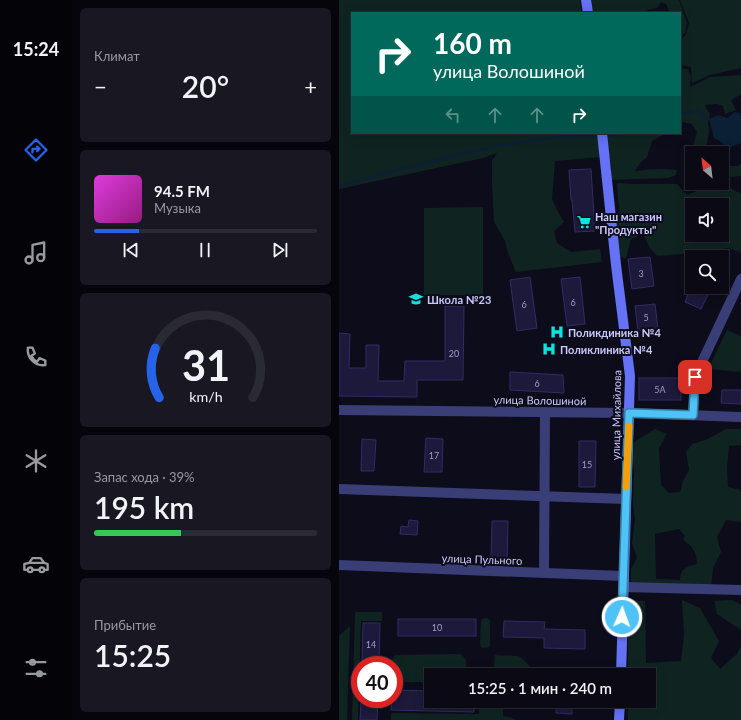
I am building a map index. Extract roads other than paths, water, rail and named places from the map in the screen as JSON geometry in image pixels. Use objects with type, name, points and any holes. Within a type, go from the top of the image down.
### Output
[{"type":"street","points":[[586,0],[588,12]]},
{"type":"street","name":"улица Михайлова","points":[[602,135],[630,376],[621,668]]},
{"type":"street","points":[[693,415],[695,377],[741,279]]},
{"type":"street","name":"улица Волошиной","points":[[339,410],[629,413],[741,417]]},
{"type":"street","points":[[544,573],[545,412]]},
{"type":"street","points":[[339,489],[626,500]]},
{"type":"street","name":"улица Пульного","points":[[339,566],[623,576]]},
{"type":"street","points":[[623,588],[741,590]]},
{"type":"street","points":[[619,720],[620,708]]},
{"type":"water","points":[[735,112],[741,114],[741,143],[729,148],[729,146],[726,146],[714,138],[709,119],[718,115],[728,118]]},
{"type":"waterway","points":[[681,114],[698,111],[709,119]]},
{"type":"waterway","points":[[605,136],[618,134]]},
{"type":"waterway","points":[[339,186],[486,148],[558,137],[600,136]]},
{"type":"place","name":"Наш магазин \"Продукты\"","points":[[584,222]]},
{"type":"place","name":"Школа №23","points":[[416,299]]},
{"type":"place","name":"Поликдиника №4","points":[[557,332]]},
{"type":"place","name":"Поликлиника №4","points":[[549,349]]}]
